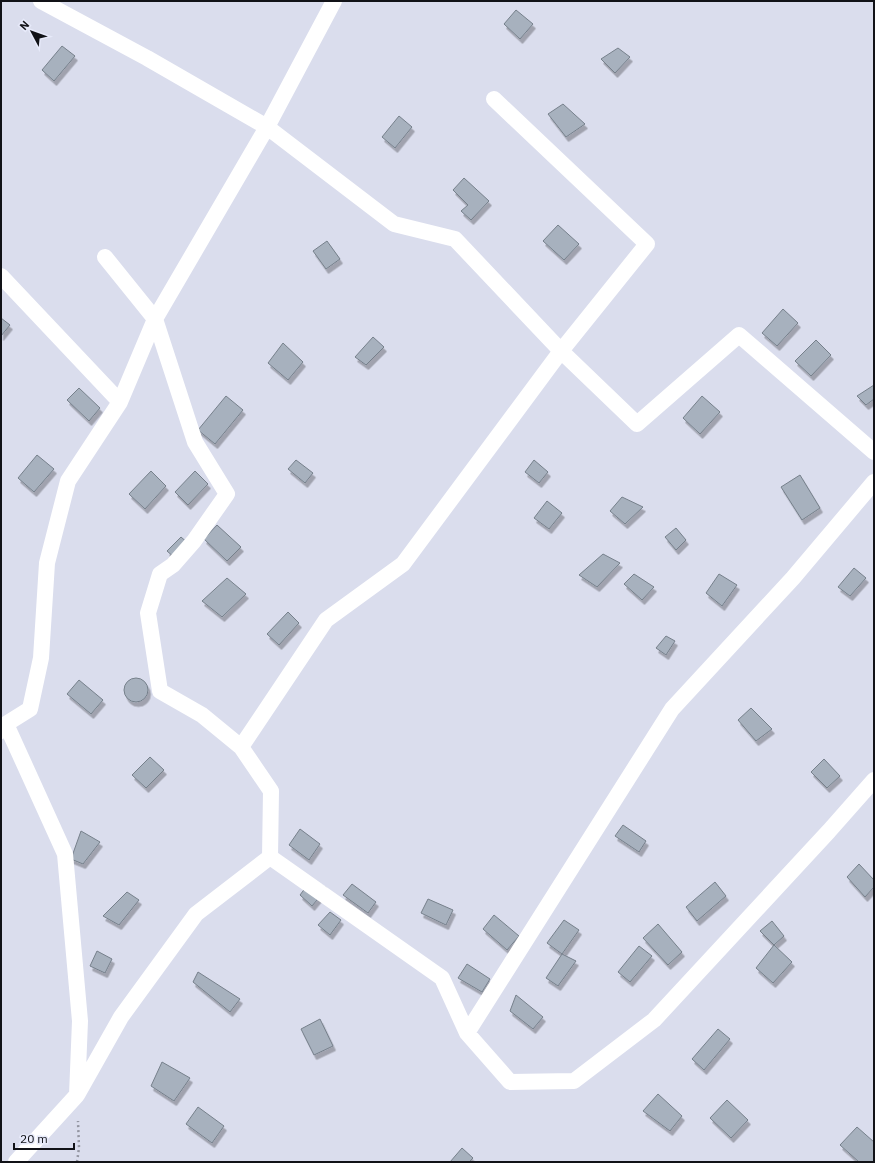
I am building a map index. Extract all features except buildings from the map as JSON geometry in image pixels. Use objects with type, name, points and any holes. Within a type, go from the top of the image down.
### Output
[{"type":"street","points":[[41,1],[147,58],[267,126],[394,224],[455,239],[561,351],[637,424],[739,335],[874,452]]},
{"type":"street","points":[[77,1095],[80,1022],[65,854],[4,728],[30,710],[41,658],[47,563],[68,481],[120,402],[155,319],[267,126],[334,1]]},
{"type":"street","points":[[242,747],[326,620],[403,564],[561,351],[647,244],[494,99]]},
{"type":"street","points":[[105,257],[155,319],[195,442],[227,494],[194,541],[173,565],[160,574],[148,613],[160,691],[202,715],[242,747],[271,792],[270,857]]},
{"type":"street","points":[[1,276],[120,402]]},
{"type":"street","points":[[467,1033],[672,709],[794,578],[874,482]]},
{"type":"street","points":[[270,857],[442,978],[467,1033],[510,1082],[574,1081],[654,1020],[824,837],[874,780]]},
{"type":"street","points":[[16,1162],[77,1095],[121,1017],[196,914],[270,857]]},
{"type":"path","points":[[77,1095],[79,1148],[77,1162]]}]
